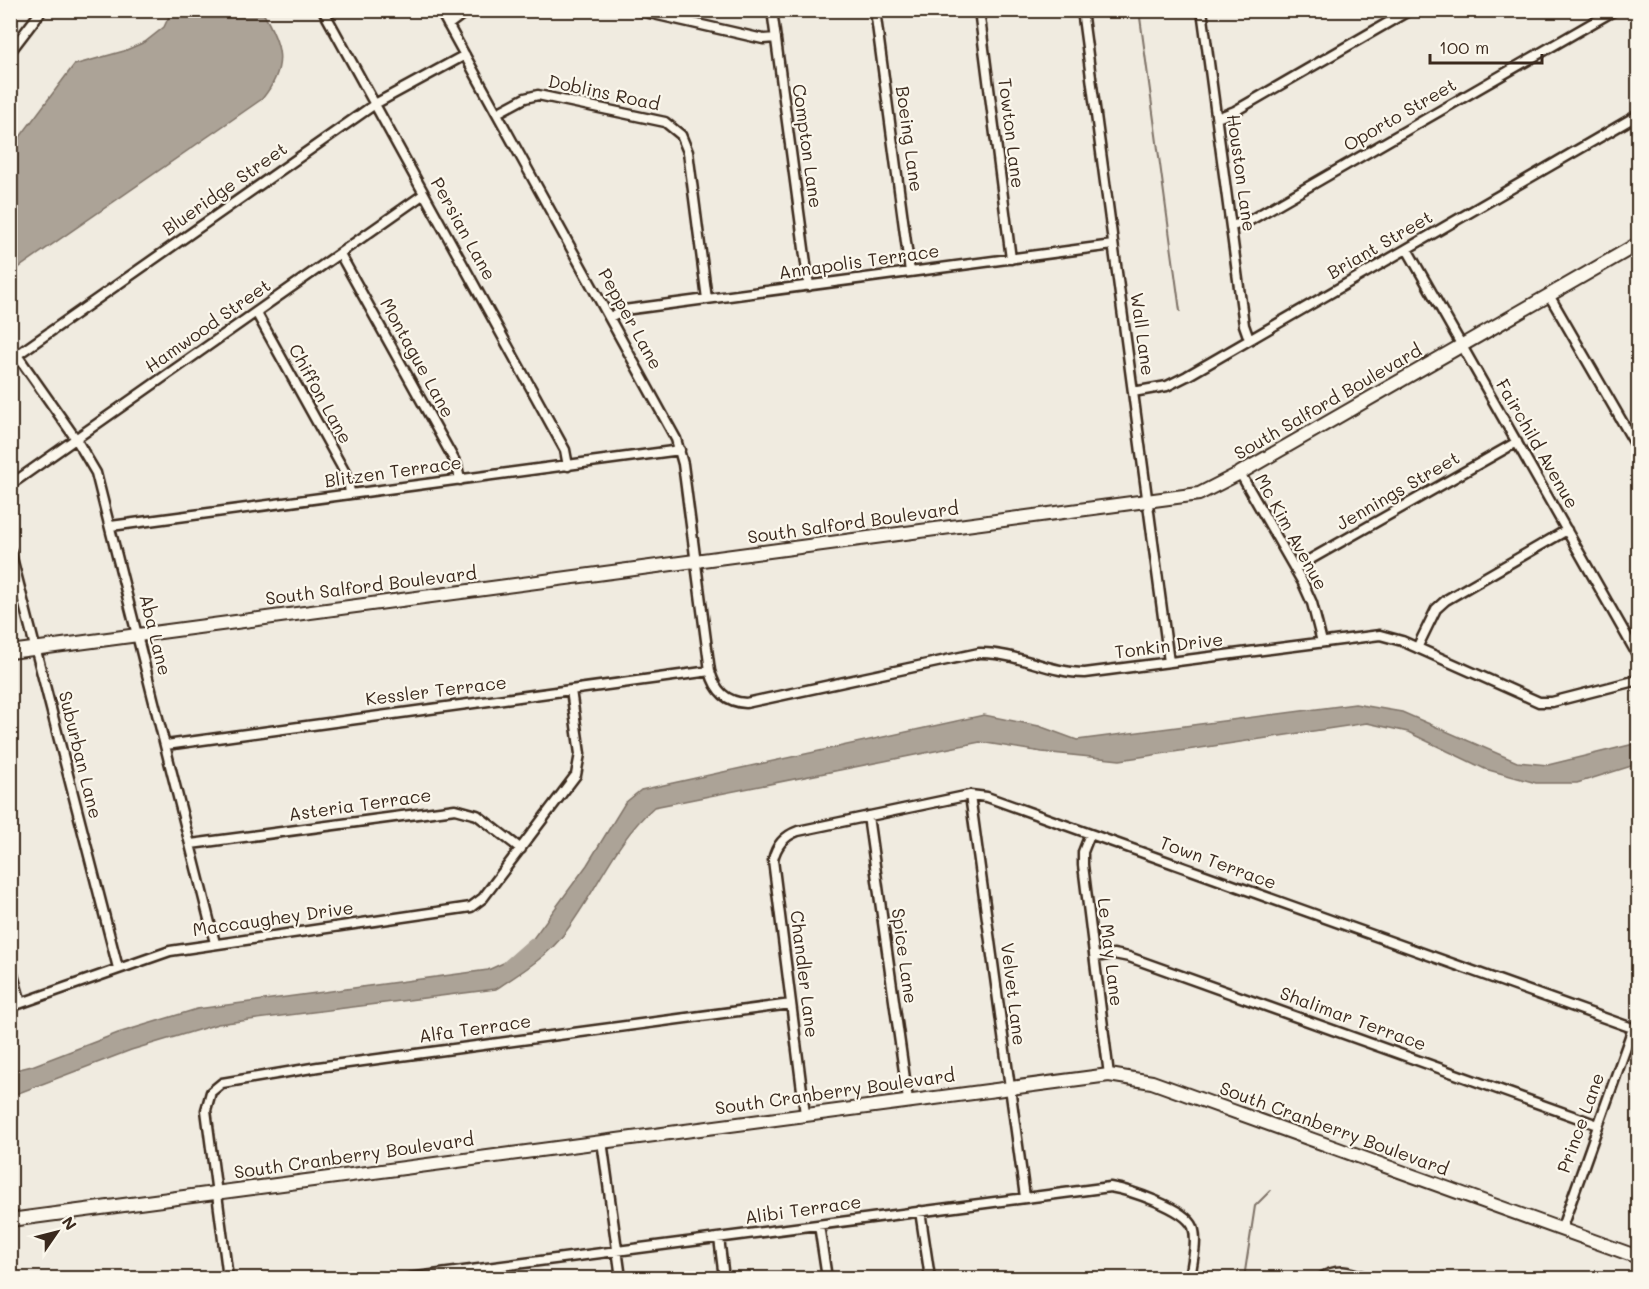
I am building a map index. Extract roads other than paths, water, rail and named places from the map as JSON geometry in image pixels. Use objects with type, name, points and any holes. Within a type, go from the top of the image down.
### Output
[{"type":"street","points":[[10,52],[42,10]]},
{"type":"street","name":"Persian Lane","points":[[323,10],[565,450],[568,466]]},
{"type":"street","name":"Pepper Lane","points":[[440,10],[672,430],[680,450],[710,671]]},
{"type":"street","points":[[448,25],[468,10]]},
{"type":"street","points":[[636,10],[763,39],[776,38]]},
{"type":"street","name":"Compton Lane","points":[[772,10],[809,286]]},
{"type":"street","name":"Boeing Lane","points":[[875,10],[910,272]]},
{"type":"street","name":"Towton Lane","points":[[979,10],[1011,259]]},
{"type":"street","name":"Wall Lane","points":[[1082,10],[1169,662]]},
{"type":"street","name":"Houston Lane","points":[[1202,10],[1231,226],[1249,339]]},
{"type":"street","points":[[1217,118],[1235,111],[1410,10]]},
{"type":"street","name":"Oporto Street","points":[[1231,226],[1247,222],[1615,10]]},
{"type":"street","name":"Blueridge Street","points":[[14,358],[375,104],[465,55]]},
{"type":"street","name":"Doblins Road","points":[[497,113],[525,98],[547,96],[665,122],[677,130],[688,152],[707,299]]},
{"type":"street","name":"Briant Street","points":[[1133,392],[1167,386],[1638,115]]},
{"type":"street","name":"Hamwood Street","points":[[10,485],[424,194]]},
{"type":"street","name":"South Salford Boulevard","points":[[10,652],[1199,494],[1240,473],[1638,244]]},
{"type":"street","name":"Annapolis Terrace","points":[[610,317],[624,310],[1113,245]]},
{"type":"street","name":"Fairchild Avenue","points":[[1407,249],[1638,656]]},
{"type":"street","name":"Montague Lane","points":[[340,254],[457,465],[460,480]]},
{"type":"street","points":[[1549,295],[1638,449]]},
{"type":"street","name":"Chiffon Lane","points":[[256,312],[348,478],[350,494]]},
{"type":"street","name":"Aba Lane","points":[[14,358],[76,439],[96,473],[215,943]]},
{"type":"street","name":"Jennings Street","points":[[1295,568],[1517,442]]},
{"type":"street","name":"Blitzen Terrace","points":[[111,526],[680,450]]},
{"type":"street","name":"Mc Kim Avenue","points":[[1240,473],[1295,568],[1312,603],[1322,642]]},
{"type":"street","points":[[1417,648],[1436,609],[1446,600],[1567,530]]},
{"type":"street","name":"Suburban Lane","points":[[10,550],[118,968]]},
{"type":"street","name":"Tonkin Drive","points":[[710,671],[714,686],[724,696],[746,703],[979,653],[1000,654],[1079,673],[1380,635],[1417,648],[1539,702],[1552,702],[1638,680]]},
{"type":"street","name":"Kessler Terrace","points":[[166,745],[710,671]]},
{"type":"street","name":"Maccaughey Drive","points":[[10,1007],[170,951],[463,910],[483,898],[579,768],[580,754],[571,690]]},
{"type":"street","name":"Town Terrace","points":[[782,840],[798,831],[868,816],[970,795],[987,797],[1636,1029]]},
{"type":"street","name":"Velvet Lane","points":[[970,795],[1025,1197]]},
{"type":"street","name":"Asteria Terrace","points":[[191,844],[455,809],[477,815],[520,849]]},
{"type":"street","name":"Spice Lane","points":[[868,816],[908,1100]]},
{"type":"street","name":"Le May Lane","points":[[1090,834],[1083,852],[1083,865],[1109,1074]]},
{"type":"street","name":"Chandler Lane","points":[[782,840],[773,860],[805,1114]]},
{"type":"street","name":"Shalimar Terrace","points":[[1095,957],[1114,954],[1129,957],[1598,1125]]},
{"type":"street","points":[[10,964],[21,1003]]},
{"type":"street","name":"Alfa Terrace","points":[[228,1278],[206,1110],[208,1097],[216,1086],[227,1080],[791,1004]]},
{"type":"street","name":"Prince Lane","points":[[1561,1230],[1598,1125],[1636,1029]]},
{"type":"street","name":"South Cranberry Boulevard","points":[[10,1220],[1109,1074],[1152,1082],[1638,1257]]},
{"type":"street","points":[[602,1141],[621,1278]]},
{"type":"street","name":"Alibi Terrace","points":[[409,1278],[1110,1187],[1179,1212],[1192,1225],[1195,1235],[1190,1278]]},
{"type":"street","points":[[920,1211],[930,1278]]},
{"type":"street","points":[[819,1225],[827,1278]]},
{"type":"street","points":[[719,1238],[724,1278]]},
{"type":"street","points":[[1321,1278],[1329,1273],[1344,1271],[1368,1278]]},
{"type":"waterway","points":[[1139,10],[1180,311]]},
{"type":"waterway","points":[[507,964],[532,942]]},
{"type":"waterway","points":[[1244,1278],[1255,1206],[1270,1191]]}]
